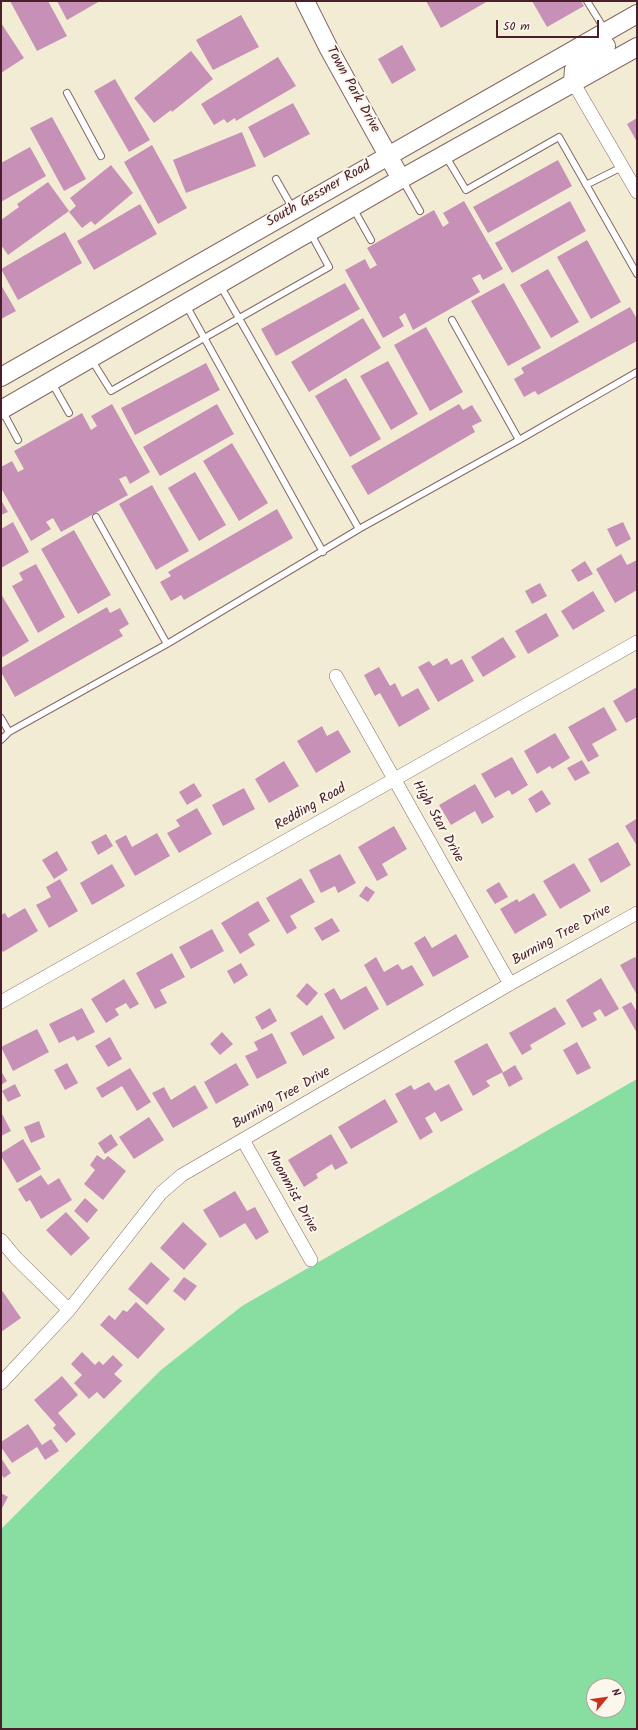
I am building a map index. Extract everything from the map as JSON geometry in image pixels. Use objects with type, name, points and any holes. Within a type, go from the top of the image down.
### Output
[{"type":"main road","name":"Town Park Drive","points":[[305,1],[329,49],[402,178]]},
{"type":"main road","name":"South Gessner Road","points":[[1,377],[637,14]]},
{"type":"main road","points":[[573,82],[574,69],[587,57],[633,30],[637,24]]},
{"type":"main road","name":"South Gessner Road","points":[[1,410],[444,154],[637,48]]},
{"type":"main road","points":[[126,306],[139,329]]},
{"type":"street","points":[[573,82],[637,192]]},
{"type":"street","name":"Redding Road","points":[[1,1002],[637,642]]},
{"type":"street","name":"High Star Drive","points":[[336,676],[510,984]]},
{"type":"street","name":"Burning Tree Drive","points":[[1,1383],[69,1310],[161,1193],[182,1175],[510,984],[637,913]]},
{"type":"street","name":"Moonmist Drive","points":[[243,1140],[311,1260]]},
{"type":"street","points":[[1,1240],[16,1258],[69,1310]]},
{"type":"lane","points":[[587,1],[606,32]]},
{"type":"lane","points":[[67,93],[101,156]]},
{"type":"lane","points":[[444,154],[466,190],[559,137],[637,274]]},
{"type":"lane","points":[[586,185],[622,167]]},
{"type":"lane","points":[[402,178],[420,211]]},
{"type":"lane","points":[[276,179],[294,210]]},
{"type":"lane","points":[[352,207],[371,240]]},
{"type":"lane","points":[[90,358],[111,392],[329,267],[309,231]]},
{"type":"lane","points":[[219,283],[359,529]]},
{"type":"lane","points":[[184,303],[323,552]]},
{"type":"lane","points":[[452,320],[519,440]]},
{"type":"lane","points":[[1,740],[9,732],[167,644],[323,552],[359,529],[637,372]]},
{"type":"lane","points":[[51,381],[69,413]]},
{"type":"lane","points":[[1,410],[18,440]]},
{"type":"lane","points":[[96,517],[167,644]]},
{"type":"lane","points":[[2,721],[9,732]]},
{"type":"green space","points":[[637,1079],[637,1729],[1,1729],[1,1529],[161,1370],[242,1306]]},
{"type":"building","points":[[10,1],[48,1],[67,36],[37,51]]},
{"type":"building","points":[[57,1],[100,1],[67,20]]},
{"type":"building","points":[[426,1],[488,1],[441,28]]},
{"type":"building","points":[[532,1],[581,1],[584,6],[547,27]]},
{"type":"building","points":[[241,15],[259,47],[213,70],[196,40]]},
{"type":"building","points":[[1,23],[24,58],[1,73]]},
{"type":"building","points":[[402,45],[416,70],[392,84],[378,59]]},
{"type":"building","points":[[191,51],[213,79],[172,112],[171,110],[154,123],[134,98]]},
{"type":"building","points":[[278,57],[296,86],[236,121],[235,118],[227,123],[224,119],[214,125],[201,104]]},
{"type":"building","points":[[115,79],[150,140],[129,152],[94,91]]},
{"type":"building","points":[[293,103],[310,134],[264,158],[248,127]]},
{"type":"building","points":[[52,117],[86,179],[64,191],[30,128]]},
{"type":"building","points":[[637,118],[637,142],[627,124]]},
{"type":"building","points":[[242,132],[256,166],[186,193],[173,160]]},
{"type":"building","points":[[152,145],[187,208],[158,224],[124,162]]},
{"type":"building","points":[[30,147],[46,176],[1,202],[1,163]]},
{"type":"building","points":[[558,160],[572,186],[488,233],[473,207]]},
{"type":"building","points":[[111,165],[133,193],[95,225],[91,221],[82,228],[69,212],[76,206],[70,198]]},
{"type":"building","points":[[48,182],[69,211],[8,255],[1,245],[1,220],[19,207],[17,204]]},
{"type":"building","points":[[464,201],[503,269],[483,280],[480,274],[472,278],[480,292],[413,330],[405,313],[399,317],[404,326],[383,338],[345,270],[365,259],[370,269],[377,265],[367,248],[434,210],[443,227],[449,223],[443,213]]},
{"type":"building","points":[[570,201],[586,231],[512,273],[495,243]]},
{"type":"building","points":[[140,204],[157,234],[94,270],[77,241]]},
{"type":"building","points":[[65,232],[82,263],[18,300],[1,269]]},
{"type":"building","points":[[587,240],[621,302],[591,319],[557,257]]},
{"type":"building","points":[[548,269],[579,322],[551,338],[520,285]]},
{"type":"building","points":[[345,283],[360,309],[276,356],[261,329]]},
{"type":"building","points":[[504,283],[541,348],[508,366],[471,301]]},
{"type":"building","points":[[1,285],[16,311],[1,319]]},
{"type":"building","points":[[630,307],[637,319],[637,341],[538,395],[535,391],[524,397],[514,379],[524,373],[521,368]]},
{"type":"building","points":[[363,318],[381,348],[309,392],[291,362]]},
{"type":"building","points":[[426,327],[463,392],[430,411],[394,345]]},
{"type":"building","points":[[388,361],[418,414],[391,430],[360,376]]},
{"type":"building","points":[[206,363],[220,390],[135,435],[121,408]]},
{"type":"building","points":[[346,378],[381,439],[350,457],[315,396]]},
{"type":"building","points":[[112,404],[150,472],[130,484],[126,476],[119,479],[128,495],[61,532],[53,518],[46,522],[51,529],[31,541],[1,488],[1,467],[12,461],[18,472],[24,469],[14,451],[82,413],[91,430],[97,426],[91,416]]},
{"type":"building","points":[[217,404],[234,434],[160,476],[143,447]]},
{"type":"building","points":[[459,404],[463,410],[472,405],[482,421],[472,426],[475,432],[368,495],[351,466]]},
{"type":"building","points":[[232,443],[268,503],[239,521],[203,461]]},
{"type":"building","points":[[195,472],[226,525],[199,541],[168,488]]},
{"type":"building","points":[[152,485],[189,551],[156,570],[119,504]]},
{"type":"building","points":[[1,500],[8,512],[1,515]]},
{"type":"building","points":[[277,509],[293,538],[184,600],[181,595],[171,601],[160,582],[171,576],[168,572]]},
{"type":"building","points":[[13,522],[29,552],[1,568],[1,529]]},
{"type":"building","points":[[623,522],[631,539],[616,547],[607,529]]},
{"type":"building","points":[[74,530],[111,595],[78,614],[41,549]]},
{"type":"building","points":[[621,554],[627,565],[637,560],[637,590],[615,603],[596,569]]},
{"type":"building","points":[[585,561],[593,574],[578,582],[571,570]]},
{"type":"building","points":[[36,564],[65,617],[38,633],[12,586],[23,580],[19,573]]},
{"type":"building","points":[[540,583],[547,596],[532,604],[525,591]]},
{"type":"building","points":[[593,591],[605,611],[573,630],[561,611]]},
{"type":"building","points":[[1,594],[29,641],[1,658]]},
{"type":"building","points":[[107,607],[110,613],[120,608],[129,624],[119,630],[123,636],[15,697],[1,672],[1,668]]},
{"type":"building","points":[[546,613],[559,636],[528,654],[515,631]]},
{"type":"building","points":[[503,637],[516,657],[483,677],[471,657]]},
{"type":"building","points":[[447,658],[451,665],[462,659],[474,681],[438,702],[418,667],[429,661],[433,666]]},
{"type":"building","points":[[379,667],[390,686],[395,683],[402,697],[418,688],[430,709],[399,727],[380,693],[375,696],[364,675]]},
{"type":"building","points":[[637,687],[637,717],[626,723],[613,701]]},
{"type":"building","points":[[604,707],[617,730],[592,744],[599,756],[588,762],[568,727]]},
{"type":"building","points":[[322,726],[327,736],[338,730],[351,752],[316,773],[297,741]]},
{"type":"building","points":[[555,733],[570,758],[552,769],[550,766],[537,774],[524,751]]},
{"type":"building","points":[[512,757],[528,785],[512,795],[509,790],[495,798],[481,774]]},
{"type":"building","points":[[582,760],[590,773],[575,781],[567,768]]},
{"type":"building","points":[[284,761],[299,786],[269,803],[255,779]]},
{"type":"building","points":[[194,783],[202,796],[187,805],[179,792]]},
{"type":"building","points":[[475,784],[494,817],[482,824],[475,811],[451,825],[439,805]]},
{"type":"building","points":[[244,788],[255,809],[223,826],[212,805]]},
{"type":"building","points":[[542,790],[551,804],[536,813],[528,799]]},
{"type":"building","points":[[197,808],[212,834],[179,853],[167,833],[180,826],[176,820]]},
{"type":"building","points":[[636,819],[637,821],[637,846],[625,826]]},
{"type":"building","points":[[394,826],[407,849],[382,864],[388,875],[377,881],[358,847]]},
{"type":"building","points":[[157,833],[170,856],[135,876],[115,841],[126,835],[132,847]]},
{"type":"building","points":[[106,834],[113,846],[98,855],[91,842]]},
{"type":"building","points":[[618,842],[631,865],[601,883],[588,859]]},
{"type":"building","points":[[57,851],[68,870],[54,879],[42,860]]},
{"type":"building","points":[[340,854],[356,883],[338,893],[335,886],[321,893],[309,870]]},
{"type":"building","points":[[574,863],[591,891],[560,909],[543,881]]},
{"type":"building","points":[[112,864],[125,886],[92,905],[80,883]]},
{"type":"building","points":[[301,878],[315,902],[290,916],[297,928],[287,934],[266,898]]},
{"type":"building","points":[[60,879],[78,911],[49,928],[36,905],[51,897],[46,887]]},
{"type":"building","points":[[499,882],[508,897],[495,904],[486,890]]},
{"type":"building","points":[[366,886],[375,892],[368,902],[359,896]]},
{"type":"building","points":[[534,893],[547,915],[515,934],[500,909],[517,899],[519,902]]},
{"type":"building","points":[[258,901],[270,921],[248,934],[255,945],[240,954],[221,923]]},
{"type":"building","points":[[25,908],[38,931],[3,952],[1,949],[1,915],[5,913],[8,918]]},
{"type":"building","points":[[332,918],[340,931],[322,941],[314,928]]},
{"type":"building","points":[[212,929],[224,951],[191,969],[179,947]]},
{"type":"building","points":[[456,934],[469,957],[433,977],[414,943],[425,936],[432,948]]},
{"type":"building","points":[[172,953],[185,977],[160,990],[167,1003],[155,1009],[136,973]]},
{"type":"building","points":[[376,957],[384,972],[398,964],[402,970],[412,965],[424,985],[387,1006],[364,965]]},
{"type":"building","points":[[635,957],[637,960],[637,995],[620,965]]},
{"type":"building","points":[[241,963],[248,975],[234,984],[227,971]]},
{"type":"building","points":[[601,978],[619,1009],[605,1017],[600,1009],[593,1013],[597,1020],[582,1028],[566,1000]]},
{"type":"building","points":[[124,979],[139,1004],[130,1009],[126,1003],[115,1009],[119,1015],[106,1023],[91,999]]},
{"type":"building","points":[[307,983],[318,993],[307,1006],[296,996]]},
{"type":"building","points":[[366,986],[379,1009],[344,1030],[324,994],[334,988],[341,1000]]},
{"type":"building","points":[[631,1002],[637,1012],[637,1033],[622,1007]]},
{"type":"building","points":[[555,1007],[566,1024],[530,1045],[532,1049],[522,1055],[509,1033]]},
{"type":"building","points":[[82,1008],[95,1032],[77,1041],[74,1036],[59,1043],[49,1024]]},
{"type":"building","points":[[270,1008],[277,1021],[262,1030],[255,1017]]},
{"type":"building","points":[[322,1015],[335,1038],[303,1056],[290,1033]]},
{"type":"building","points":[[37,1029],[49,1052],[13,1071],[1,1047]]},
{"type":"building","points":[[222,1032],[233,1044],[220,1055],[210,1044]]},
{"type":"building","points":[[272,1033],[287,1063],[257,1079],[245,1056],[258,1050],[254,1042]]},
{"type":"building","points":[[110,1037],[122,1059],[108,1067],[95,1046]]},
{"type":"building","points":[[577,1042],[591,1068],[577,1075],[563,1050]]},
{"type":"building","points":[[487,1043],[503,1072],[486,1081],[490,1086],[473,1096],[454,1061]]},
{"type":"building","points":[[67,1063],[78,1083],[65,1090],[54,1070]]},
{"type":"building","points":[[236,1063],[249,1085],[216,1104],[204,1082]]},
{"type":"building","points":[[515,1065],[523,1079],[509,1087],[502,1073]]},
{"type":"building","points":[[130,1068],[151,1102],[137,1111],[122,1086],[102,1098],[96,1088]]},
{"type":"building","points":[[1,1071],[7,1081],[1,1085]]},
{"type":"building","points":[[429,1082],[435,1091],[449,1084],[463,1110],[441,1122],[435,1112],[425,1118],[433,1132],[420,1140],[395,1094],[411,1085],[414,1090]]},
{"type":"building","points":[[15,1084],[21,1096],[8,1102],[2,1091]]},
{"type":"building","points":[[195,1085],[208,1108],[173,1128],[152,1093],[164,1087],[171,1100]]},
{"type":"building","points":[[385,1099],[398,1122],[351,1149],[338,1127]]},
{"type":"building","points":[[1,1112],[11,1131],[1,1136]]},
{"type":"building","points":[[149,1117],[164,1140],[134,1159],[119,1137]]},
{"type":"building","points":[[39,1121],[45,1137],[31,1143],[24,1127]]},
{"type":"building","points":[[111,1134],[118,1145],[105,1154],[98,1143]]},
{"type":"building","points":[[331,1134],[348,1163],[335,1170],[332,1164],[316,1174],[318,1178],[304,1187],[288,1160]]},
{"type":"building","points":[[23,1139],[41,1169],[17,1183],[1,1156],[1,1153]]},
{"type":"building","points":[[97,1155],[104,1160],[108,1156],[126,1171],[103,1200],[84,1184],[95,1170],[90,1165]]},
{"type":"building","points":[[41,1175],[48,1185],[59,1178],[72,1200],[41,1219],[30,1200],[26,1202],[18,1189]]},
{"type":"building","points":[[235,1191],[247,1211],[255,1207],[269,1232],[256,1240],[245,1223],[220,1238],[203,1210]]},
{"type":"building","points":[[85,1198],[98,1210],[87,1223],[74,1211]]},
{"type":"building","points":[[66,1212],[90,1238],[71,1256],[46,1230]]},
{"type":"building","points":[[183,1222],[207,1244],[184,1270],[160,1248]]},
{"type":"building","points":[[151,1262],[170,1279],[147,1305],[128,1289]]},
{"type":"building","points":[[184,1277],[197,1286],[185,1301],[173,1291]]},
{"type":"building","points":[[1,1289],[21,1318],[1,1332]]},
{"type":"building","points":[[136,1302],[165,1329],[138,1359],[100,1325],[109,1315],[115,1320],[123,1310],[127,1312]]},
{"type":"building","points":[[82,1352],[95,1365],[99,1361],[103,1365],[113,1355],[123,1365],[114,1374],[122,1381],[104,1399],[97,1392],[89,1399],[74,1383],[82,1375],[71,1364]]},
{"type":"building","points":[[62,1376],[78,1395],[58,1413],[76,1434],[66,1443],[53,1428],[56,1425],[34,1400]]},
{"type":"building","points":[[28,1424],[42,1445],[51,1439],[59,1451],[45,1460],[37,1447],[12,1463],[1,1447],[1,1442]]},
{"type":"building","points":[[1,1458],[11,1473],[4,1478],[1,1474]]},
{"type":"building","points":[[1,1493],[8,1497],[1,1510]]}]
